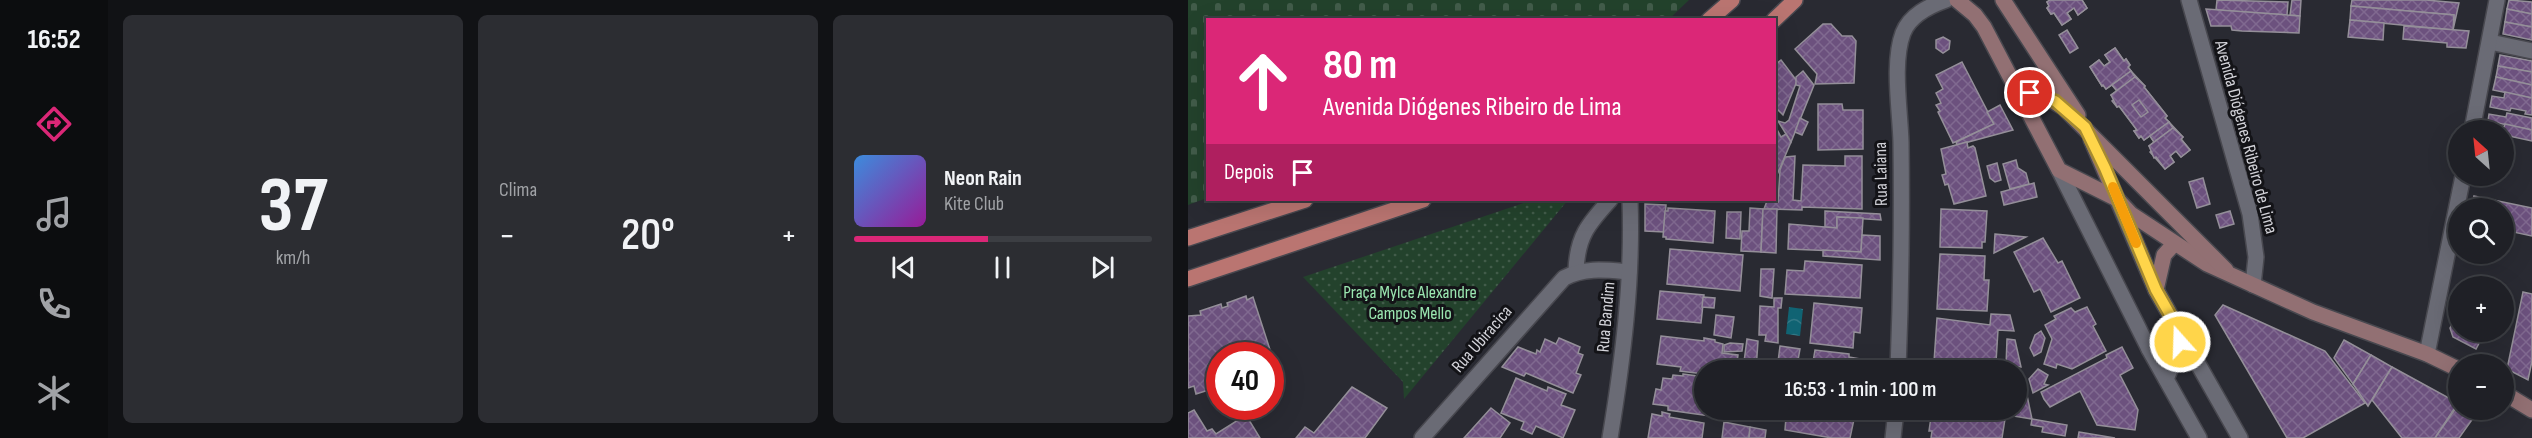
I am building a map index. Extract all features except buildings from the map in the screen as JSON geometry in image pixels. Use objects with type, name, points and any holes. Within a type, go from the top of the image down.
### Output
[{"type":"main road","points":[[1711,18],[1732,0]]},
{"type":"main road","points":[[1776,18],[1795,0]]},
{"type":"main road","points":[[1957,0],[1975,15],[1984,27],[2059,170],[2117,199],[2131,214],[2207,264],[2313,312],[2427,354],[2448,364]]},
{"type":"main road","points":[[2003,0],[2066,94],[2085,127],[2117,199]]},
{"type":"main road","points":[[2018,90],[2055,101],[2085,127],[2231,275]]},
{"type":"main road","points":[[1188,238],[1302,201]]},
{"type":"main road","points":[[1188,279],[1420,201]]},
{"type":"main road","points":[[2156,290],[2164,255],[2174,244]]},
{"type":"main road","points":[[2514,399],[2532,410]]},
{"type":"street","name":"Rua Laiana","points":[[1898,360],[1902,248],[1898,84],[1900,40],[1910,21],[1926,9],[1946,0]]},
{"type":"street","name":"Avenida Diógenes Ribeiro de Lima","points":[[2189,0],[2250,214],[2256,256],[2253,285]]},
{"type":"street","points":[[2474,120],[2497,0]]},
{"type":"street","points":[[2490,42],[2532,51]]},
{"type":"street","points":[[2059,170],[2149,349],[2199,438]]},
{"type":"street","points":[[2427,354],[2461,186]]},
{"type":"street","points":[[2117,199],[2156,290],[2240,438]]},
{"type":"street","points":[[1609,201],[1582,234],[1576,252],[1576,272],[1589,269],[1629,272]]},
{"type":"street","name":"Rua Bandim","points":[[1610,438],[1622,360],[1629,272],[1630,201]]},
{"type":"street","name":"Rua Ubiracica","points":[[1422,438],[1550,291],[1563,278],[1576,272]]},
{"type":"street","points":[[2149,349],[2167,352],[2180,342],[2181,334]]},
{"type":"street","points":[[2166,379],[2168,369],[2181,358],[2195,360]]},
{"type":"street","points":[[1893,438],[1895,420]]},
{"type":"green space","points":[[1188,0],[1689,0],[1670,18],[1206,18],[1206,198],[1188,205]]},
{"type":"green space","name":"Praça Mylce Alexandre Campos Mello","points":[[1530,201],[1567,201],[1404,399],[1403,382],[1303,277]]},
{"type":"water","points":[[1789,307],[1803,309],[1800,336],[1786,334]]},
{"type":"slow traffic","points":[[2113,187],[2136,243]]},
{"type":"route","points":[[2030,93],[2055,101],[2085,127],[2105,168],[2156,290],[2181,334],[2180,342]]}]
